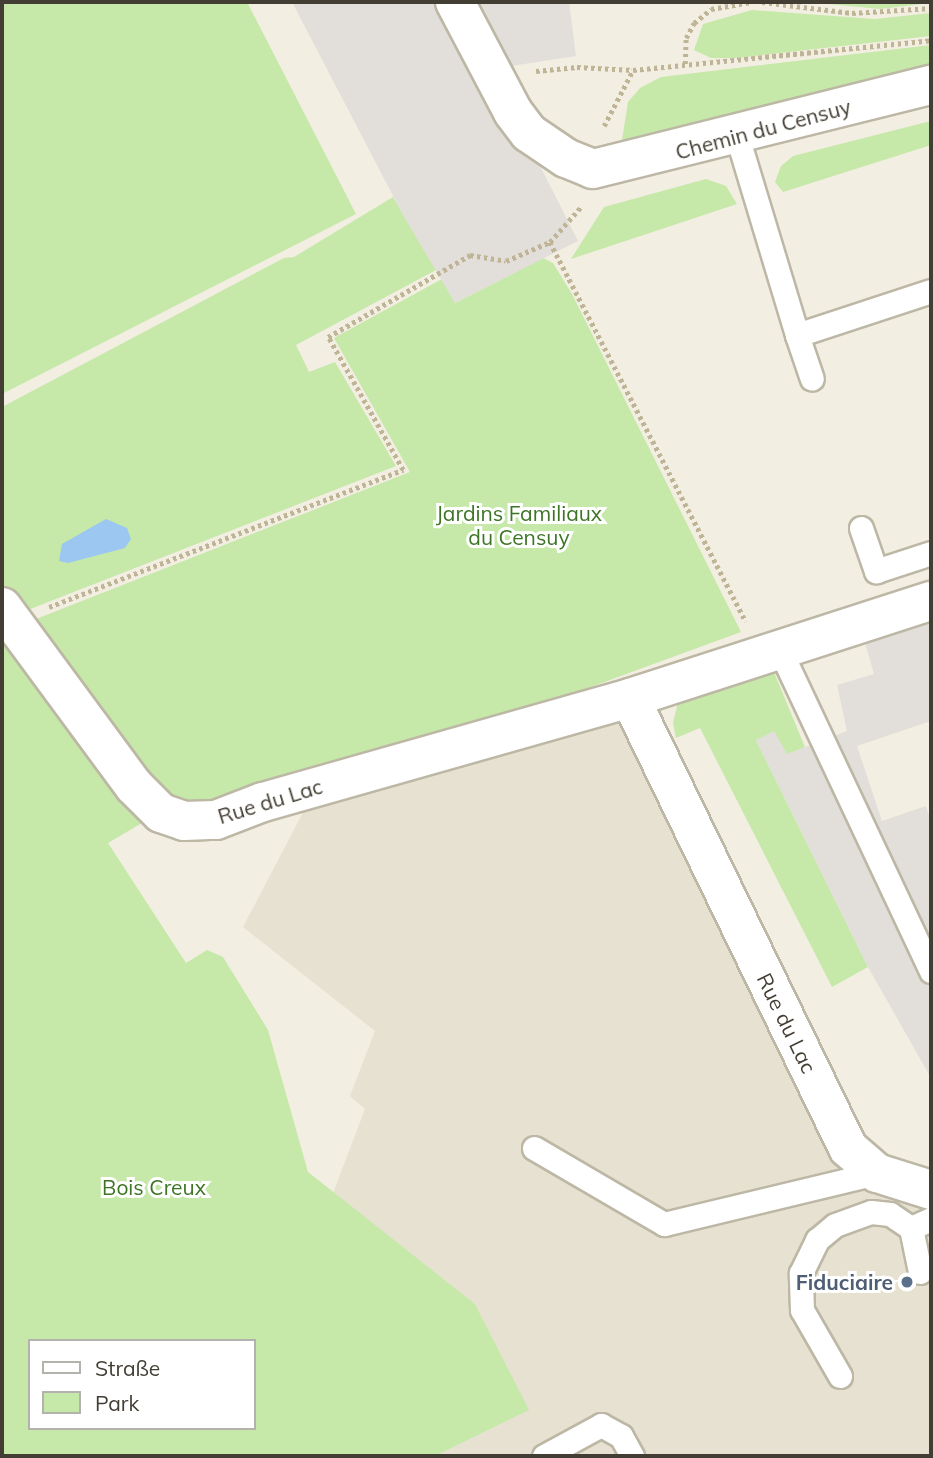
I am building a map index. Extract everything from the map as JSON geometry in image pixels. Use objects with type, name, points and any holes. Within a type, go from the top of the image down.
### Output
[{"type":"street","points":[[455,2],[513,112],[529,132],[566,158],[593,168]]},
{"type":"street","name":"Chemin du Censuy","points":[[593,168],[737,136],[931,85]]},
{"type":"street","name":"Rue du Lac","points":[[7,614],[134,786],[161,813],[184,821],[216,820],[262,802],[630,698],[931,601]]},
{"type":"street","name":"Rue du Lac","points":[[630,698],[848,1148],[877,1173],[931,1190]]},
{"type":"lane","points":[[737,136],[812,380]]},
{"type":"lane","points":[[797,335],[931,291]]},
{"type":"lane","points":[[861,528],[876,570],[931,553]]},
{"type":"lane","points":[[771,651],[931,971]]},
{"type":"lane","points":[[534,1148],[664,1224],[877,1173]]},
{"type":"lane","points":[[839,1376],[802,1310],[801,1273],[817,1240],[835,1226],[871,1212],[890,1214],[921,1224],[920,1272]]},
{"type":"lane","points":[[544,1456],[601,1425],[621,1436],[632,1456]]},
{"type":"path","points":[[685,64],[686,38],[694,23],[711,9],[751,2]]},
{"type":"path","points":[[762,2],[852,13],[931,8]]},
{"type":"path","points":[[529,72],[577,67],[633,70],[685,64],[733,63],[931,40]]},
{"type":"path","points":[[7,614],[403,470],[328,337],[470,255],[506,261],[550,242],[593,168],[611,104],[633,70]]},
{"type":"path","points":[[550,242],[771,651]]},
{"type":"shaded area","points":[[292,2],[569,2],[576,56],[491,69],[578,241],[455,303],[403,215]]},
{"type":"shaded area","points":[[931,615],[931,721],[857,746],[882,821],[926,806],[931,822],[931,1078],[868,967],[756,740],[774,731],[787,754],[847,731],[837,685],[874,674],[863,636]]},
{"type":"shaded area","points":[[604,697],[694,795],[862,1154],[931,1205],[931,1456],[435,1456],[528,1410],[475,1304],[333,1193],[365,1109],[350,1096],[375,1031],[243,927],[321,778]]},
{"type":"green space","points":[[2,2],[247,2],[356,214],[2,394]]},
{"type":"green space","points":[[808,2],[931,2],[931,3],[880,9]]},
{"type":"green space","points":[[752,10],[875,19],[931,13],[931,36],[736,58],[711,58],[694,50],[703,24]]},
{"type":"green space","points":[[931,45],[931,64],[622,140],[628,102],[640,88],[661,77]]},
{"type":"green space","points":[[931,121],[931,145],[783,192],[775,182],[781,166],[793,156]]},
{"type":"green space","points":[[706,179],[726,186],[737,204],[571,259],[604,207]]},
{"type":"green space","points":[[393,197],[436,270],[296,345],[309,372],[335,362],[396,466],[20,613],[2,586],[2,407],[284,258],[294,257]]},
{"type":"green space","name":"Jardins Familiaux du Censuy","points":[[543,258],[553,263],[572,294],[741,632],[588,688],[201,807],[168,804],[26,623],[410,472],[334,338],[442,279],[455,303]]},
{"type":"green space","name":"Bois Creux","points":[[2,623],[147,820],[108,843],[186,963],[207,950],[223,957],[268,1030],[308,1172],[475,1304],[529,1410],[435,1456],[2,1456]]},
{"type":"green space","points":[[769,660],[805,747],[786,755],[756,740],[868,967],[832,987],[700,728],[676,738],[673,723],[680,694]]},
{"type":"water","points":[[106,519],[127,528],[131,539],[125,548],[68,563],[59,561],[62,544]]},
{"type":"place","name":"Fiduciaire","points":[[907,1282]]}]
